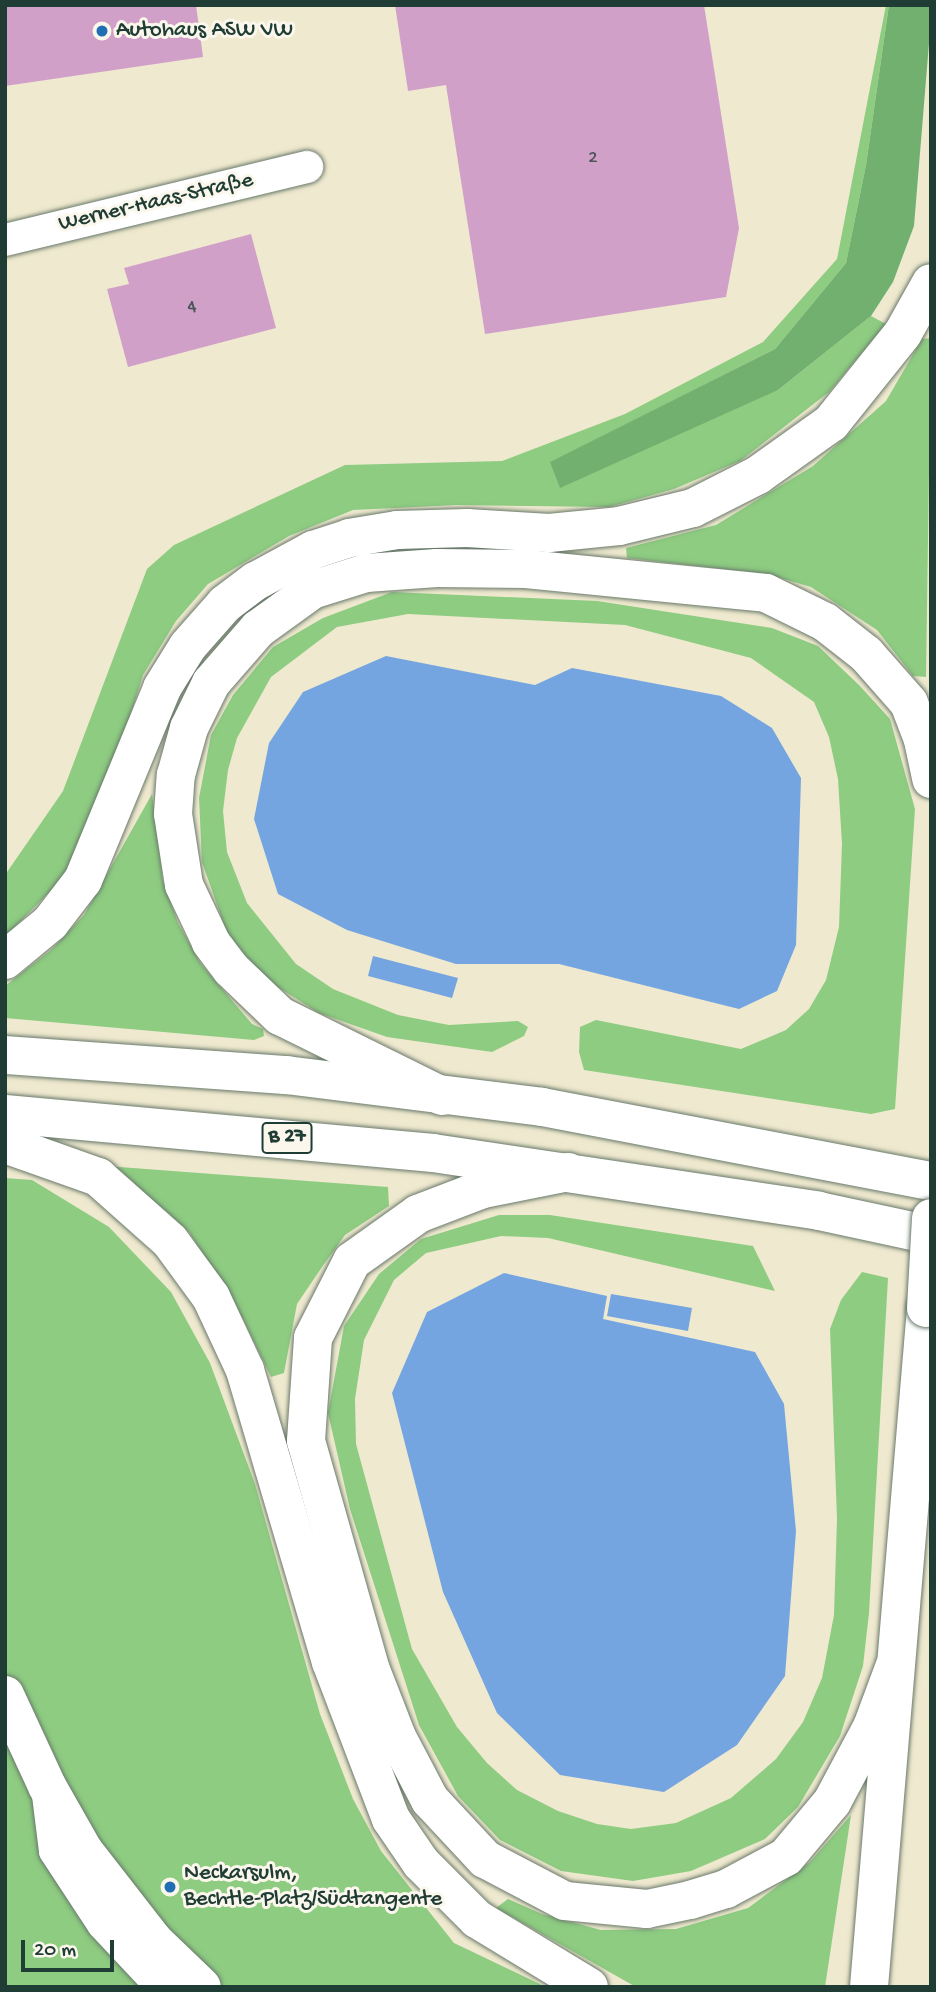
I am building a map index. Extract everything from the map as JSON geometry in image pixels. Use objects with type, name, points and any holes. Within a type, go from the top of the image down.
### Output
[{"type":"main road","points":[[5,960],[50,923],[83,880],[130,777],[162,688],[188,646],[225,604],[256,581],[313,550],[349,538],[439,529],[549,533],[619,526],[693,509],[758,475],[831,423],[903,333],[931,283]]},
{"type":"main road","points":[[442,1096],[280,1016],[231,969],[211,942],[184,885],[173,814],[176,775],[189,728],[211,683],[258,629],[312,590],[366,573],[437,568],[526,569],[766,593],[825,622],[866,654],[909,703],[923,740],[931,779]]},
{"type":"main road","points":[[5,1055],[286,1075],[541,1107],[931,1181]]},
{"type":"main road","name":"B 27","points":[[5,1114],[421,1151],[819,1211],[931,1235]]},
{"type":"main road","points":[[5,1144],[98,1177],[170,1241],[211,1297],[245,1370],[331,1662],[391,1819],[421,1863],[477,1919],[589,1987]]},
{"type":"main road","points":[[568,1172],[483,1189],[418,1214],[352,1261],[313,1338],[306,1441],[371,1670],[397,1737],[430,1800],[485,1859],[565,1901],[647,1909],[690,1900],[726,1889],[786,1857],[832,1802],[872,1727],[895,1665]]},
{"type":"main road","points":[[869,1987],[926,1308],[931,1218]]},
{"type":"main road","points":[[5,1695],[47,1786],[84,1851],[127,1910],[202,1987]]},
{"type":"street","name":"Werner-Haas-Straße","points":[[5,240],[307,167]]},
{"type":"street","points":[[47,1786],[55,1851],[103,1924],[162,1987]]},
{"type":"green space","points":[[886,5],[889,5],[866,165],[846,263],[775,349],[551,462],[778,390],[871,316],[886,324],[829,392],[740,461],[674,489],[609,507],[457,505],[353,510],[289,536],[208,584],[176,621],[143,675],[110,780],[65,876],[5,937],[5,875],[63,791],[147,569],[174,545],[345,465],[502,461],[625,414],[763,342],[837,259]]},
{"type":"green space","points":[[889,5],[931,5],[931,19],[914,226],[893,282],[871,316],[778,390],[560,488],[550,462],[775,349],[846,263],[866,165]]},
{"type":"green space","points":[[931,338],[926,677],[913,676],[877,630],[811,587],[767,574],[627,558],[626,548],[716,525],[813,466],[886,401],[922,339]]},
{"type":"green space","points":[[392,592],[597,601],[772,628],[818,646],[859,685],[890,719],[915,809],[895,1109],[871,1114],[584,1070],[579,1052],[580,1027],[596,1020],[741,1049],[786,1030],[809,1009],[826,980],[839,927],[842,844],[838,779],[829,737],[814,702],[751,658],[625,625],[408,614],[337,627],[271,677],[237,738],[228,770],[223,811],[227,852],[247,903],[296,964],[333,989],[398,1015],[449,1025],[518,1021],[528,1027],[524,1036],[492,1052],[387,1037],[319,1013],[265,979],[228,936],[202,862],[199,798],[211,735],[233,695],[273,647],[323,618]]},
{"type":"green space","points":[[152,794],[163,881],[178,923],[201,964],[252,1024],[263,1029],[264,1036],[254,1040],[5,1018],[5,986],[51,950],[84,915]]},
{"type":"green space","points":[[106,1166],[388,1187],[389,1206],[345,1235],[322,1267],[297,1304],[284,1373],[271,1377],[243,1319],[189,1232],[116,1182]]},
{"type":"green space","points":[[5,1178],[32,1180],[109,1227],[171,1292],[210,1363],[255,1484],[320,1714],[353,1799],[381,1851],[454,1943],[546,1987],[5,1987]]},
{"type":"green space","points":[[499,1215],[550,1215],[753,1246],[775,1291],[548,1238],[501,1236],[426,1253],[394,1280],[364,1340],[355,1399],[356,1444],[412,1649],[457,1727],[487,1763],[517,1790],[558,1811],[597,1824],[631,1829],[676,1823],[731,1798],[776,1759],[803,1722],[822,1678],[834,1615],[837,1519],[830,1329],[841,1300],[862,1272],[888,1278],[869,1613],[863,1666],[840,1736],[798,1807],[765,1839],[691,1871],[633,1881],[561,1871],[500,1840],[458,1796],[419,1725],[350,1509],[328,1413],[344,1326],[379,1274],[421,1239]]},
{"type":"green space","points":[[851,1815],[825,1987],[636,1987],[496,1908],[508,1899],[542,1914],[601,1930],[676,1929],[748,1908],[810,1862]]},
{"type":"water","points":[[386,656],[535,685],[572,668],[721,696],[772,728],[801,778],[796,945],[777,991],[739,1009],[559,964],[456,964],[347,930],[278,894],[254,819],[269,743],[303,692]]},
{"type":"water","points":[[373,956],[458,978],[452,998],[368,976]]},
{"type":"water","points":[[504,1273],[607,1296],[603,1319],[755,1352],[784,1404],[796,1531],[785,1676],[737,1745],[664,1792],[560,1775],[497,1713],[443,1592],[392,1393],[427,1312]]},
{"type":"water","points":[[611,1294],[692,1308],[688,1331],[607,1316]]},
{"type":"building","name":"Autohaus ASW VW","points":[[5,5],[196,5],[203,57],[5,86]]},
{"type":"building","points":[[395,5],[704,5],[739,228],[726,297],[485,334],[446,85],[408,91]]},
{"type":"building","points":[[251,234],[276,328],[128,367],[107,289],[129,284],[124,268]]},
{"type":"place","name":"Autohaus ASW VW","points":[[102,31]]},
{"type":"place","name":"Neckarsulm, Bechtle-Platz/Südtangente","points":[[170,1887]]}]
